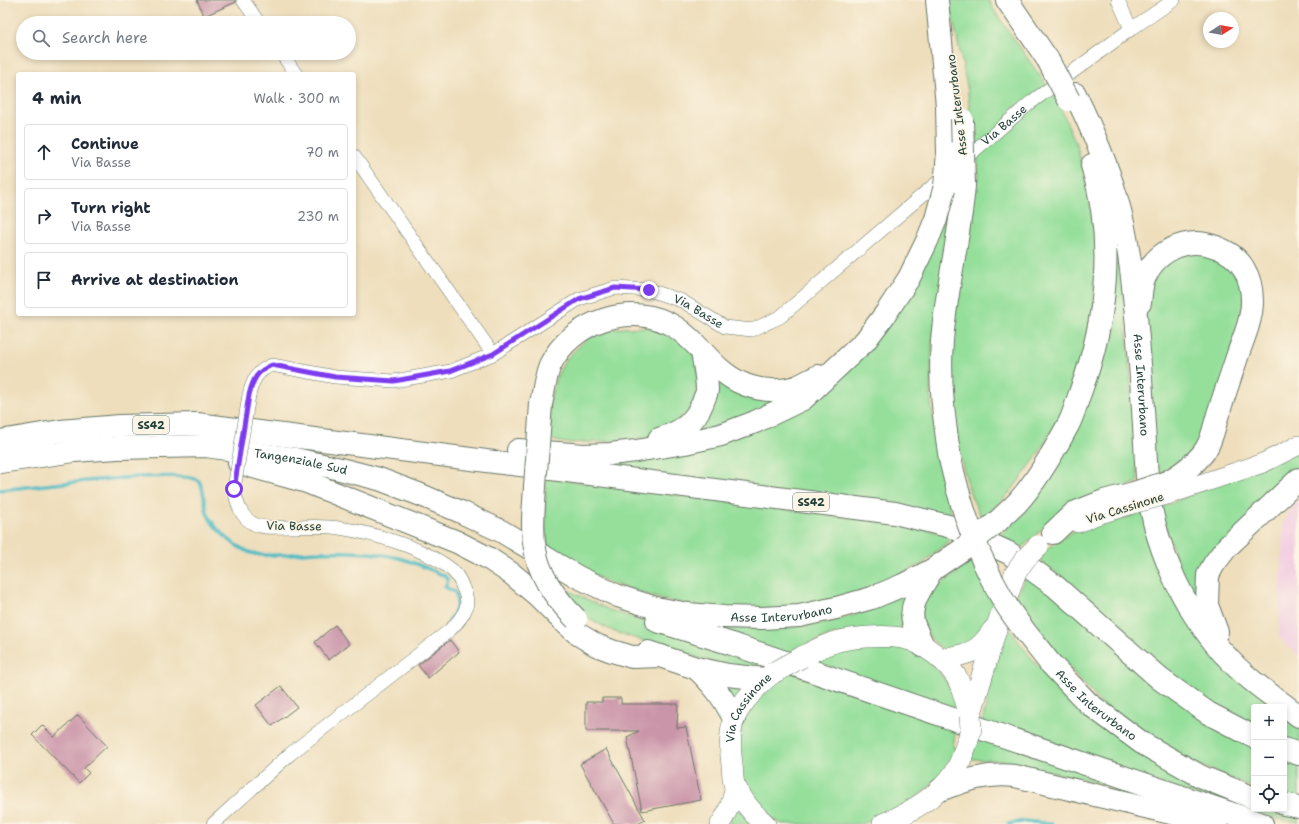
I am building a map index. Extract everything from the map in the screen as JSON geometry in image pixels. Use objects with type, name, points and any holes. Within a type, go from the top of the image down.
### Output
[{"type":"highway","points":[[301,437],[386,438],[450,445],[584,455],[610,454],[685,443],[721,435],[776,413],[802,399],[865,341],[886,313],[909,278],[936,219],[944,186],[948,153],[947,106],[938,0]]},
{"type":"highway","name":"Asse Interurbano","points":[[941,0],[958,86],[962,119],[964,185],[962,208],[942,341],[942,406],[950,459],[959,498],[972,536],[1002,599],[1025,632],[1049,662],[1088,703],[1142,743],[1202,777],[1251,797]]},
{"type":"highway","name":"Asse Interurbano","points":[[1007,0],[1025,27],[1042,41],[1101,151],[1117,198],[1127,243],[1138,338],[1149,494],[1162,548],[1182,594],[1196,618],[1228,658],[1257,684],[1299,716]]},
{"type":"highway","name":"Asse Interurbano","points":[[578,577],[618,596],[656,608],[688,614],[762,618],[799,616],[872,598],[903,585],[932,570],[963,549],[997,522],[1017,502],[1035,479],[1068,426],[1085,380],[1101,319],[1105,263],[1101,201],[1072,97]]},
{"type":"highway","points":[[1045,539],[1074,513],[1104,501],[1135,498],[1167,488],[1185,472],[1206,448],[1245,334],[1252,308],[1252,294],[1249,281],[1240,263],[1220,248],[1202,243],[1179,245],[1162,254],[1152,266],[1143,282],[1138,338]]},
{"type":"highway","points":[[768,676],[728,675],[696,668],[613,640],[594,632],[576,619],[565,608],[553,592],[542,572],[535,550],[532,525],[545,381],[550,366],[558,353],[570,339],[587,327],[608,318],[630,315],[653,318],[675,326],[721,370],[738,382],[758,388],[774,390],[794,387],[838,367]]},
{"type":"highway","points":[[552,452],[660,439],[676,433],[696,416],[707,392],[707,381],[702,352]]},
{"type":"highway","name":"Tangenziale Sud","points":[[2,439],[60,431],[120,426],[197,424],[301,437]]},
{"type":"highway","name":"SS42","points":[[301,437],[894,513],[952,527],[1009,553],[1055,586],[1160,679],[1208,713],[1251,735]]},
{"type":"highway","points":[[206,446],[221,458],[307,482],[457,542],[488,558],[512,574],[537,595],[578,634],[596,645],[632,657],[662,656]]},
{"type":"highway","name":"Tangenziale Sud","points":[[0,462],[74,451],[117,448],[206,446],[295,459],[336,468],[386,482],[421,495],[494,528],[578,577]]},
{"type":"highway","points":[[1257,684],[1222,642],[1213,623],[1207,605],[1208,575],[1214,564],[1227,547],[1299,479]]},
{"type":"highway","points":[[923,646],[914,624],[912,614],[915,600],[932,570]]},
{"type":"highway","name":"SS42","points":[[578,577],[598,600],[1262,824]]},
{"type":"highway","points":[[696,668],[711,683],[725,701],[734,719]]},
{"type":"highway","points":[[1287,750],[1299,754]]},
{"type":"highway","points":[[932,796],[976,778],[996,775],[1015,776],[1217,824]]},
{"type":"highway","points":[[1287,805],[1299,807]]},
{"type":"main road","name":"Via Cassinone","points":[[1167,488],[1263,463],[1299,445]]},
{"type":"main road","name":"Via Cassinone","points":[[970,716],[998,623],[1015,574],[1025,559],[1045,539]]},
{"type":"main road","name":"Via Cassinone","points":[[943,659],[960,656],[976,650],[985,643],[998,623]]},
{"type":"main road","name":"Via Cassinone","points":[[720,824],[725,817],[729,806],[734,785],[730,755],[734,719],[748,697],[768,676],[802,657],[832,643],[857,638],[880,636],[903,638],[923,646],[943,659],[960,683],[970,716],[971,729],[956,771],[932,796],[893,820],[883,824]]},
{"type":"main road","name":"Via Cassinone","points":[[734,785],[753,814],[765,824]]},
{"type":"main road","points":[[921,824],[932,796]]},
{"type":"street","points":[[243,0],[254,16]]},
{"type":"street","points":[[1118,0],[1132,29]]},
{"type":"street","name":"Via Basse","points":[[213,824],[290,754],[450,630],[460,619],[466,608],[467,597],[462,584],[452,571],[420,551],[395,542],[338,528],[267,528],[255,524],[245,518],[237,504],[234,489],[249,395],[256,376],[263,369],[272,365],[335,377],[394,381],[450,371],[493,354],[579,299],[615,288],[649,290],[682,302],[725,327],[752,330],[780,317],[1030,103],[1174,0]]},
{"type":"street","points":[[286,60],[295,72]]},
{"type":"street","points":[[356,159],[493,354]]},
{"type":"shaded area","points":[[1299,498],[1299,656],[1279,638],[1283,522]]},
{"type":"green space","points":[[949,0],[988,0],[1057,100],[1077,146],[1088,190],[1096,247],[1093,308],[1084,350],[1065,408],[1035,459],[1011,491],[983,520],[971,496],[957,444],[949,362],[971,180],[979,179],[975,118],[971,119],[967,86]]},
{"type":"green space","points":[[947,209],[956,212],[932,344],[930,394],[938,456],[952,519],[606,467],[607,459],[819,395]]},
{"type":"green space","points":[[1119,223],[1138,482],[1050,522],[1020,549],[1001,535],[1044,483],[1062,455],[1112,229]]},
{"type":"green space","points":[[1180,250],[1219,253],[1247,289],[1222,393],[1190,461],[1152,477],[1145,307],[1158,265]]},
{"type":"green space","points":[[649,327],[672,333],[691,348],[698,364],[696,406],[657,436],[612,441],[565,443],[549,439],[550,400],[556,378],[566,359],[587,339],[604,331],[622,328]]},
{"type":"green space","points":[[711,378],[790,397],[693,437]]},
{"type":"green space","points":[[1299,451],[1299,472],[1229,538],[1200,602],[1191,600],[1159,508]]},
{"type":"green space","points":[[546,478],[883,522],[929,530],[953,537],[922,564],[864,590],[811,607],[726,611],[664,600],[607,582],[548,548],[545,524]]},
{"type":"green space","points":[[1146,511],[1164,569],[1269,704],[1251,704],[1251,727],[1188,691],[1091,607],[1093,604],[1067,581],[1040,561],[1047,549],[1072,532],[1107,519],[1110,523]]},
{"type":"green space","points":[[973,561],[995,604],[982,642],[942,649],[931,639],[921,619],[924,603],[932,590]]},
{"type":"green space","points":[[1027,575],[1251,742],[1251,787],[1186,759],[1147,738],[1100,702],[1056,652],[1015,597]]},
{"type":"green space","points":[[563,588],[610,610],[766,662],[750,669],[738,670],[615,632],[583,614],[585,611],[574,602]]},
{"type":"green space","points":[[913,591],[910,631],[835,634],[799,647],[782,657],[713,628],[773,628],[818,624],[853,615]]},
{"type":"green space","points":[[1006,624],[1039,668],[1043,666],[1251,804],[1251,812],[1167,786],[982,723],[987,702],[985,701]]},
{"type":"green space","points":[[875,642],[909,650],[926,659],[940,673],[954,694],[958,714],[812,660]]},
{"type":"green space","points":[[791,672],[956,728],[953,747],[957,749],[950,763],[929,787],[917,797],[890,813],[861,824],[782,824],[769,817],[744,786],[737,753],[743,722],[758,696]]},
{"type":"green space","points":[[721,679],[754,682],[734,711]]},
{"type":"green space","points":[[1287,719],[1299,728],[1299,747],[1287,744]]},
{"type":"green space","points":[[978,735],[1193,807],[1005,761],[971,759]]},
{"type":"green space","points":[[1287,758],[1299,762],[1299,800],[1287,797]]},
{"type":"green space","points":[[737,803],[756,824],[729,824]]},
{"type":"green space","points":[[1252,812],[1281,812],[1299,816],[1299,822],[1271,818]]},
{"type":"building","points":[[197,0],[235,0],[236,2],[204,16]]},
{"type":"building","points":[[335,625],[349,644],[329,660],[315,642]]},
{"type":"building","points":[[450,640],[459,652],[428,678],[418,665]]},
{"type":"building","points":[[281,686],[297,707],[272,726],[256,705]]},
{"type":"building","points":[[602,698],[621,698],[621,704],[678,704],[677,728],[686,727],[701,800],[642,811],[627,737],[639,731],[586,731],[586,702],[602,702]]},
{"type":"building","points":[[78,715],[107,746],[84,768],[89,773],[79,783],[32,735],[42,725],[54,737]]},
{"type":"building","points":[[606,749],[645,820],[638,824],[614,824],[580,764]]},
{"type":"waterway","points":[[0,490],[71,482],[137,477],[166,476],[188,478],[199,481],[201,484],[207,513],[210,519],[227,538],[248,552],[263,555],[310,552],[354,552],[380,554],[404,559],[445,576],[448,580],[445,587],[455,592],[457,601],[455,611],[449,621]]},
{"type":"waterway","points":[[1008,824],[1025,821],[1052,824]]},
{"type":"route","points":[[234,489],[249,395],[256,376],[263,369],[272,365],[335,377],[394,381],[450,371],[493,354],[579,299],[615,288],[649,290]]}]
